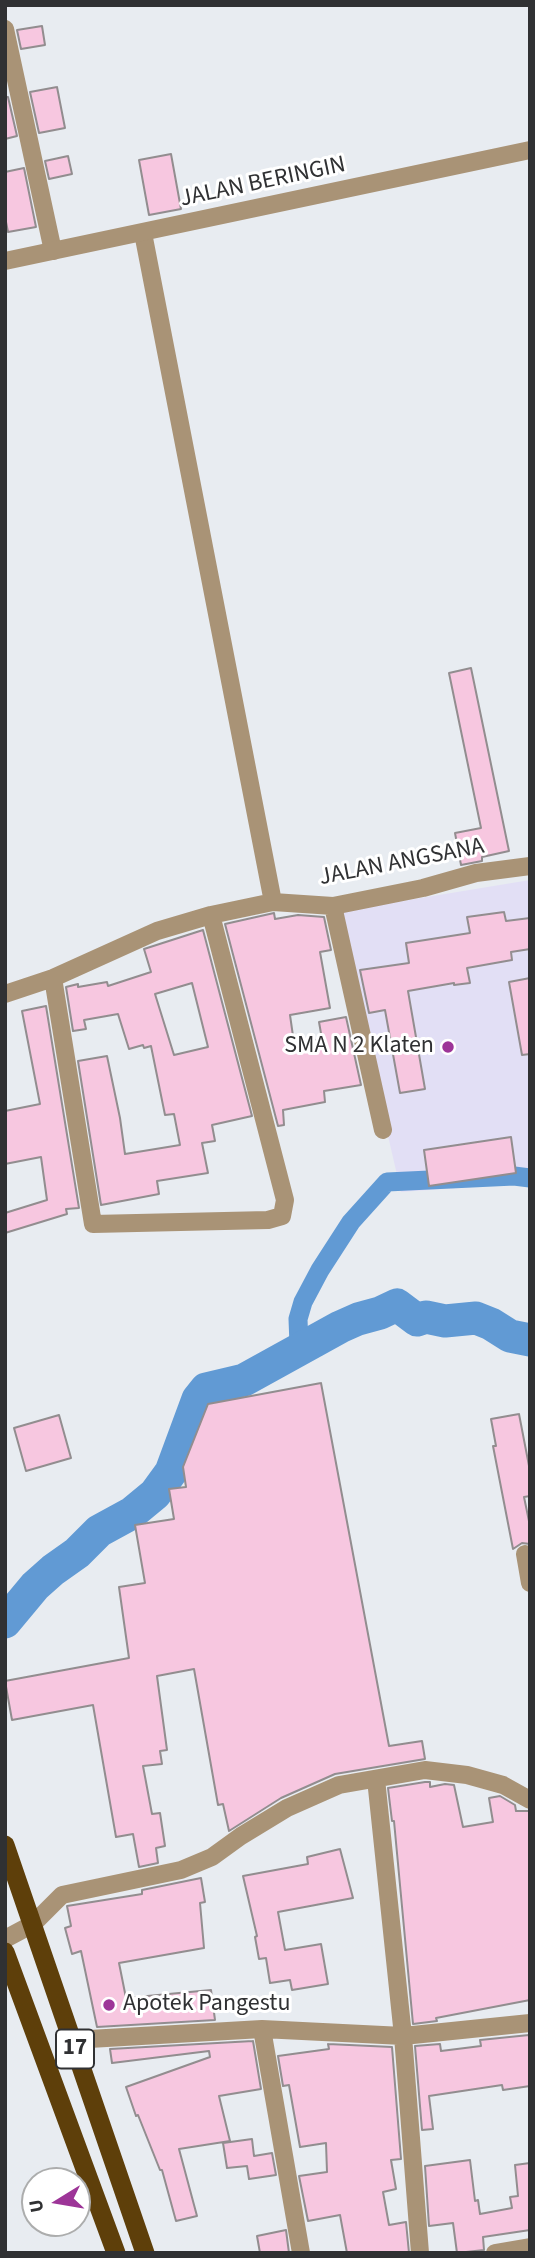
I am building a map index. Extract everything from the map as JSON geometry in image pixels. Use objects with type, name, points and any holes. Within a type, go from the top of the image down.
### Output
[{"type":"highway","name":"17","points":[[5,1844],[145,2253]]},
{"type":"highway","name":"17","points":[[5,1952],[10,1982],[116,2253]]},
{"type":"street","points":[[5,29],[53,251]]},
{"type":"street","name":"JALAN BERINGIN","points":[[5,261],[530,150]]},
{"type":"street","points":[[143,233],[273,902]]},
{"type":"street","name":"JALAN ANGSANA","points":[[5,994],[54,978],[157,931],[211,915],[273,902],[333,906],[423,888],[476,873],[530,866]]},
{"type":"street","points":[[333,906],[383,1130]]},
{"type":"street","points":[[54,978],[93,1224],[268,1220],[282,1216],[285,1200],[211,915]]},
{"type":"street","points":[[525,1554],[530,1583]]},
{"type":"street","points":[[5,1939],[33,1924],[62,1895],[181,1870],[212,1857],[287,1808],[339,1785],[425,1770],[467,1775],[503,1786],[530,1800]]},
{"type":"street","points":[[376,1779],[403,2036],[420,2253]]},
{"type":"street","points":[[72,2040],[262,2029],[403,2036],[530,2023]]},
{"type":"street","points":[[262,2029],[301,2253]]},
{"type":"street","points":[[495,2253],[530,2247]]},
{"type":"shaded area","name":"SMA N 2 Klaten","points":[[530,880],[530,1183],[401,1192],[336,912]]},
{"type":"building","points":[[42,26],[45,45],[21,49],[17,30]]},
{"type":"building","points":[[57,87],[65,128],[39,133],[30,92]]},
{"type":"building","points":[[5,97],[8,97],[17,136],[5,139]]},
{"type":"building","points":[[171,154],[181,209],[149,215],[139,160]]},
{"type":"building","points":[[68,156],[72,174],[49,179],[45,161]]},
{"type":"building","points":[[24,168],[36,227],[8,232],[5,217],[5,172]]},
{"type":"building","points":[[471,668],[509,851],[461,865],[455,833],[481,828],[449,673]]},
{"type":"building","points":[[504,912],[506,921],[530,918],[530,949],[511,952],[512,960],[467,968],[470,983],[408,991],[425,1089],[400,1093],[385,1010],[369,1013],[360,970],[409,963],[406,943],[470,933],[467,917]]},
{"type":"building","points":[[274,913],[275,919],[298,915],[324,917],[331,950],[320,952],[330,1008],[290,1015],[294,1043],[322,1039],[319,1022],[346,1017],[361,1085],[324,1091],[325,1102],[283,1110],[284,1125],[278,1126],[225,924]]},
{"type":"building","points":[[203,930],[252,1116],[212,1125],[215,1141],[202,1143],[208,1173],[157,1181],[159,1194],[101,1205],[78,1061],[107,1056],[125,1154],[180,1145],[174,1114],[165,1115],[151,1046],[129,1049],[118,1014],[84,1020],[86,1029],[73,1031],[66,987],[107,982],[108,986],[151,972],[144,949]],"holes":[[[192,983],[208,1047],[174,1055],[155,994]]]},
{"type":"building","points":[[530,978],[530,1054],[522,1055],[509,982]]},
{"type":"building","points":[[46,1006],[79,1208],[66,1209],[67,1214],[5,1233],[5,1213],[47,1200],[41,1157],[5,1164],[5,1111],[40,1104],[22,1011]]},
{"type":"building","points":[[511,1137],[516,1173],[429,1186],[424,1150]]},
{"type":"building","points":[[321,1383],[389,1746],[422,1741],[425,1759],[335,1774],[281,1798],[229,1831],[223,1804],[218,1805],[194,1669],[157,1676],[167,1750],[160,1751],[162,1764],[143,1766],[152,1814],[160,1813],[165,1846],[156,1848],[158,1863],[139,1867],[133,1834],[116,1837],[93,1705],[12,1720],[5,1681],[129,1658],[119,1587],[145,1583],[135,1525],[174,1519],[169,1489],[186,1487],[183,1467],[208,1404]]},
{"type":"building","points":[[519,1414],[530,1471],[530,1496],[524,1497],[530,1526],[530,1544],[522,1543],[513,1549],[493,1446],[496,1446],[491,1419]]},
{"type":"building","points":[[59,1415],[71,1458],[26,1471],[14,1428]]},
{"type":"building","points":[[430,1782],[430,1787],[454,1785],[463,1827],[493,1822],[489,1798],[500,1796],[515,1805],[516,1811],[530,1811],[530,2000],[413,2024],[394,1821],[388,1788]]},
{"type":"building","points":[[340,1849],[353,1898],[278,1912],[285,1950],[321,1944],[328,1984],[292,1990],[290,1980],[270,1983],[266,1958],[259,1959],[257,1936],[243,1876],[308,1864],[307,1857]]},
{"type":"building","points":[[201,1878],[205,1902],[200,1903],[204,1948],[119,1963],[126,1998],[211,1990],[215,2020],[97,2027],[81,1951],[72,1954],[65,1928],[71,1926],[67,1906],[142,1894],[142,1890]]},
{"type":"building","points":[[529,2035],[530,2086],[503,2090],[502,2085],[429,2096],[433,2129],[422,2130],[415,2046],[440,2044],[441,2051],[481,2046],[480,2040]]},
{"type":"building","points":[[253,2041],[261,2089],[219,2096],[230,2141],[179,2149],[197,2216],[176,2221],[162,2170],[138,2115],[136,2116],[126,2087],[210,2057],[209,2051],[112,2063],[110,2049]]},
{"type":"building","points":[[328,2044],[392,2047],[401,2159],[391,2160],[396,2189],[383,2192],[389,2225],[406,2222],[409,2253],[347,2253],[340,2215],[308,2221],[299,2176],[327,2172],[326,2143],[300,2147],[289,2085],[283,2086],[278,2056],[329,2049]]},
{"type":"building","points":[[252,2139],[254,2156],[272,2153],[276,2175],[249,2179],[247,2166],[227,2168],[223,2143]]},
{"type":"building","points":[[470,2160],[475,2201],[478,2200],[480,2214],[512,2208],[510,2197],[518,2196],[515,2165],[530,2163],[530,2230],[483,2237],[484,2250],[457,2253],[453,2223],[429,2226],[425,2166]]},
{"type":"building","points":[[286,2230],[289,2253],[260,2253],[257,2236]]},
{"type":"waterway","points":[[294,1353],[299,1345],[298,1319],[303,1302],[320,1270],[351,1222],[387,1182],[514,1176],[530,1178]]},
{"type":"waterway","points":[[5,1622],[35,1586],[53,1570],[77,1553],[99,1531],[132,1513],[155,1494],[171,1472],[198,1399],[206,1389],[244,1380],[340,1327],[397,1305],[417,1320],[426,1317],[445,1321],[476,1318],[510,1336],[530,1340]]},
{"type":"place","name":"SMA N 2 Klaten","points":[[448,1047]]},
{"type":"place","name":"Apotek Pangestu","points":[[109,2005]]}]
